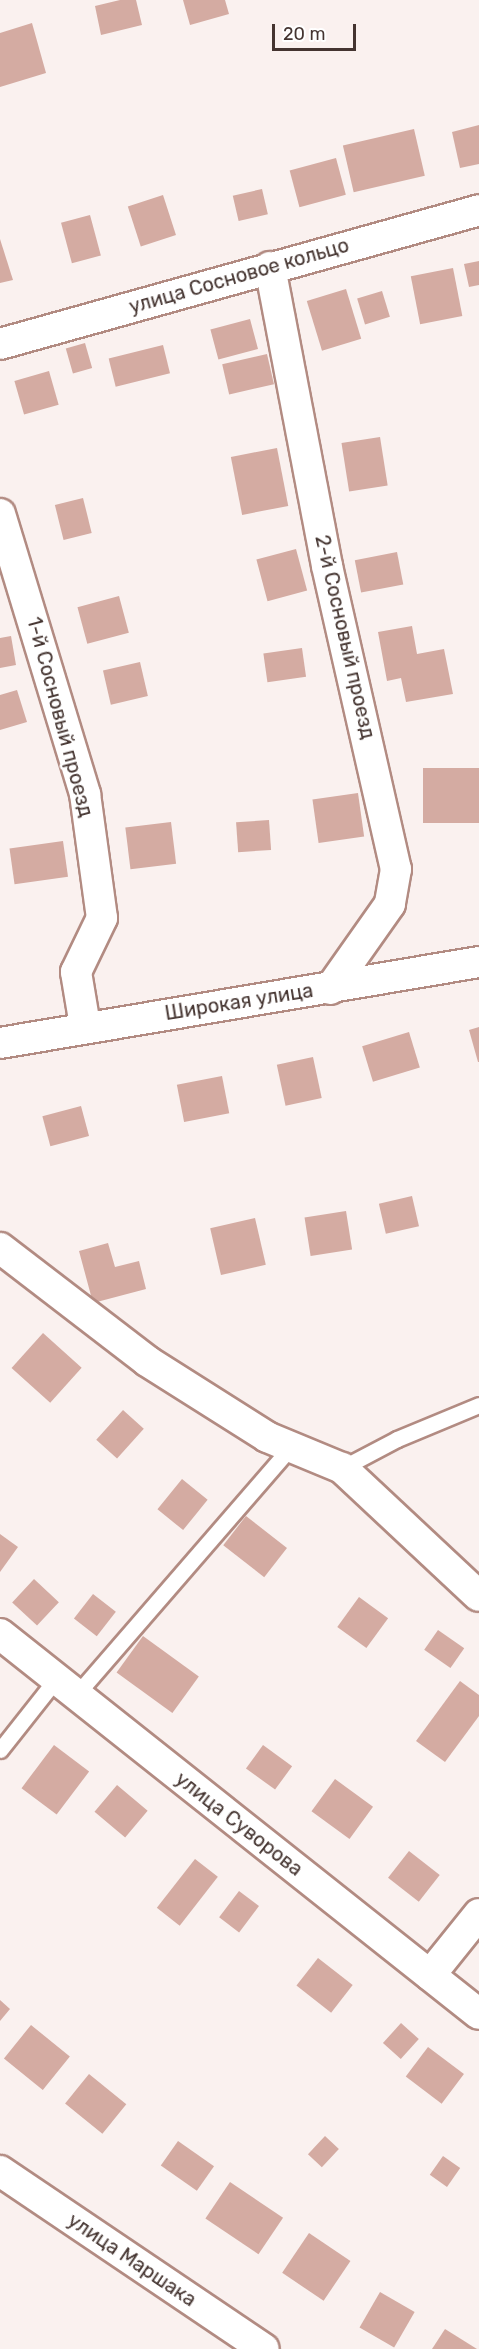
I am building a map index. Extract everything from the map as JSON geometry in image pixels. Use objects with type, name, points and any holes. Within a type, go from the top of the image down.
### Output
[{"type":"street","name":"улица Сосновое кольцо","points":[[0,344],[479,210]]},
{"type":"street","name":"2-й Сосновый проезд","points":[[270,267],[327,566],[380,781],[396,869],[390,904],[330,989]]},
{"type":"street","name":"1-й Сосновый проезд","points":[[0,514],[85,794],[102,918],[76,972],[85,1026]]},
{"type":"street","name":"Широкая улица","points":[[0,1043],[85,1026],[330,989],[479,962]]},
{"type":"street","points":[[0,1248],[147,1361],[267,1437],[342,1468],[479,1596]]},
{"type":"street","name":"улица Суворова","points":[[0,1634],[479,2014]]},
{"type":"street","points":[[430,1975],[479,1914]]},
{"type":"street","name":"улица Маршака","points":[[0,2171],[264,2349]]},
{"type":"lane","points":[[342,1468],[397,1439],[479,1405]]},
{"type":"lane","points":[[0,1750],[66,1687],[291,1447]]},
{"type":"building","points":[[120,0],[136,0],[142,25],[101,35],[95,6]]},
{"type":"building","points":[[183,0],[225,0],[229,14],[190,25]]},
{"type":"building","points":[[32,23],[46,73],[0,87],[0,33]]},
{"type":"building","points":[[479,125],[479,164],[460,168],[452,132]]},
{"type":"building","points":[[414,129],[425,176],[354,192],[343,145]]},
{"type":"building","points":[[336,158],[346,195],[299,207],[290,170]]},
{"type":"building","points":[[262,189],[268,214],[239,221],[233,196]]},
{"type":"building","points":[[163,195],[176,235],[141,246],[128,206]]},
{"type":"building","points":[[90,215],[101,256],[72,263],[61,223]]},
{"type":"building","points":[[0,239],[13,280],[0,283]]},
{"type":"building","points":[[479,261],[479,285],[469,287],[464,264]]},
{"type":"building","points":[[453,268],[462,316],[420,324],[411,276]]},
{"type":"building","points":[[346,289],[361,339],[322,351],[307,301]]},
{"type":"building","points":[[382,291],[390,317],[365,324],[357,299]]},
{"type":"building","points":[[250,319],[258,349],[218,360],[210,330]]},
{"type":"building","points":[[85,343],[92,368],[73,374],[66,349]]},
{"type":"building","points":[[163,345],[170,373],[116,387],[109,359]]},
{"type":"building","points":[[267,354],[274,384],[229,395],[222,364]]},
{"type":"building","points":[[49,371],[59,405],[24,415],[14,381]]},
{"type":"building","points":[[380,437],[388,485],[349,491],[341,443]]},
{"type":"building","points":[[277,448],[288,506],[242,515],[231,457]]},
{"type":"building","points":[[83,498],[92,533],[64,540],[55,505]]},
{"type":"building","points":[[296,549],[307,591],[268,601],[256,560]]},
{"type":"building","points":[[397,552],[403,584],[361,593],[355,560]]},
{"type":"building","points":[[119,596],[129,633],[87,644],[77,607]]},
{"type":"building","points":[[412,626],[417,654],[444,649],[453,694],[406,702],[401,678],[387,681],[378,632]]},
{"type":"building","points":[[11,636],[16,665],[0,668],[0,638]]},
{"type":"building","points":[[302,648],[306,677],[267,682],[263,653]]},
{"type":"building","points":[[140,662],[148,696],[111,705],[103,671]]},
{"type":"building","points":[[17,690],[27,722],[0,730],[0,695]]},
{"type":"building","points":[[423,768],[479,768],[479,823],[423,823]]},
{"type":"building","points":[[358,793],[364,837],[319,843],[312,799]]},
{"type":"building","points":[[269,820],[271,850],[238,852],[236,822]]},
{"type":"building","points":[[171,822],[176,864],[130,869],[125,828]]},
{"type":"building","points":[[63,841],[68,877],[15,884],[10,849]]},
{"type":"building","points":[[479,1027],[479,1062],[478,1062],[469,1030]]},
{"type":"building","points":[[409,1032],[420,1067],[373,1082],[362,1046]]},
{"type":"building","points":[[313,1057],[322,1098],[286,1106],[277,1065]]},
{"type":"building","points":[[222,1076],[229,1113],[184,1122],[177,1085]]},
{"type":"building","points":[[81,1106],[89,1136],[50,1146],[42,1116]]},
{"type":"building","points":[[412,1196],[419,1226],[386,1234],[379,1204]]},
{"type":"building","points":[[346,1211],[352,1250],[311,1256],[305,1218]]},
{"type":"building","points":[[255,1218],[266,1265],[221,1275],[210,1228]]},
{"type":"building","points":[[108,1243],[115,1267],[139,1261],[146,1289],[93,1303],[79,1251]]},
{"type":"building","points":[[43,1333],[82,1368],[50,1403],[12,1368]]},
{"type":"building","points":[[123,1410],[144,1429],[117,1458],[96,1440]]},
{"type":"building","points":[[182,1479],[208,1500],[183,1530],[157,1509]]},
{"type":"building","points":[[246,1516],[287,1548],[264,1577],[223,1545]]},
{"type":"building","points":[[0,1534],[18,1547],[0,1572]]},
{"type":"building","points":[[34,1579],[59,1602],[37,1626],[12,1602]]},
{"type":"building","points":[[93,1594],[116,1612],[97,1636],[74,1618]]},
{"type":"building","points":[[359,1597],[388,1618],[366,1648],[337,1627]]},
{"type":"building","points":[[438,1630],[464,1648],[450,1668],[424,1650]]},
{"type":"building","points":[[143,1636],[199,1677],[172,1713],[117,1672]]},
{"type":"building","points":[[460,1681],[479,1695],[479,1716],[445,1762],[416,1741]]},
{"type":"building","points":[[54,1745],[89,1771],[57,1815],[22,1788]]},
{"type":"building","points":[[263,1745],[292,1766],[275,1790],[246,1768]]},
{"type":"building","points":[[335,1779],[373,1807],[350,1839],[311,1811]]},
{"type":"building","points":[[117,1785],[148,1811],[125,1838],[95,1812]]},
{"type":"building","points":[[409,1851],[440,1875],[419,1902],[388,1878]]},
{"type":"building","points":[[195,1859],[218,1877],[180,1926],[157,1908]]},
{"type":"building","points":[[239,1891],[259,1906],[239,1932],[219,1917]]},
{"type":"building","points":[[318,1958],[353,1985],[331,2013],[296,1986]]},
{"type":"building","points":[[0,2000],[10,2009],[0,2021]]},
{"type":"building","points":[[401,2023],[419,2039],[401,2059],[383,2043]]},
{"type":"building","points":[[31,2025],[70,2056],[43,2090],[4,2058]]},
{"type":"building","points":[[428,2047],[464,2074],[442,2104],[406,2077]]},
{"type":"building","points":[[89,2074],[126,2104],[102,2134],[65,2104]]},
{"type":"building","points":[[325,2136],[339,2149],[322,2167],[308,2154]]},
{"type":"building","points":[[178,2141],[214,2166],[197,2191],[161,2166]]},
{"type":"building","points":[[443,2156],[460,2168],[447,2187],[430,2175]]},
{"type":"building","points":[[230,2182],[283,2218],[258,2254],[205,2218]]},
{"type":"building","points":[[309,2233],[350,2261],[324,2301],[282,2273]]},
{"type":"building","points":[[380,2292],[415,2312],[394,2348],[360,2328]]},
{"type":"building","points":[[445,2329],[477,2349],[432,2349]]}]
